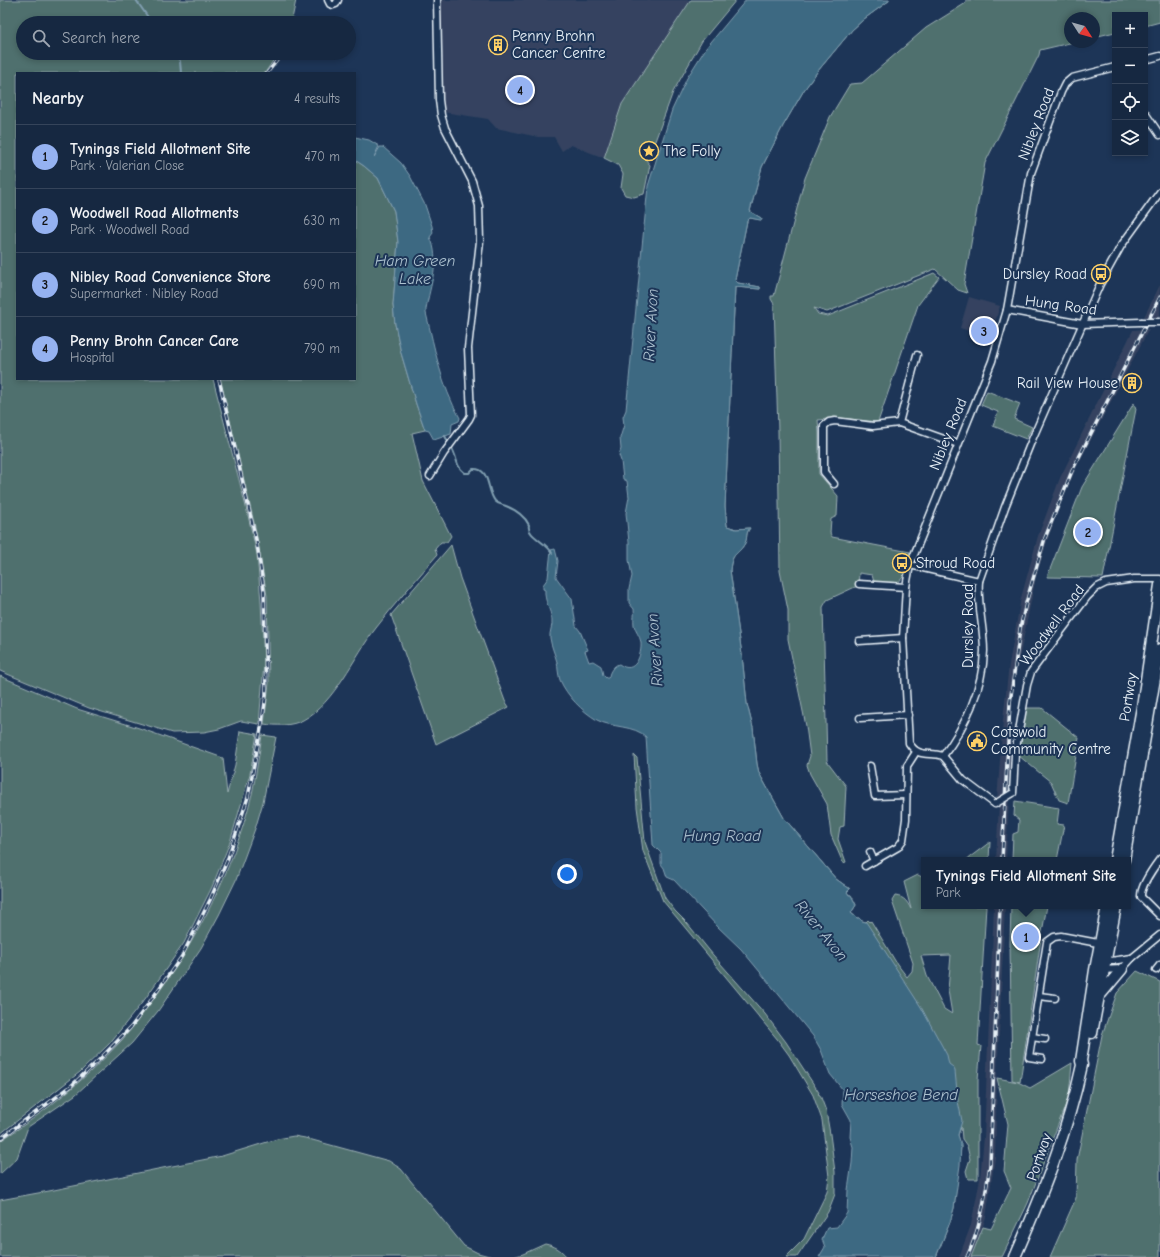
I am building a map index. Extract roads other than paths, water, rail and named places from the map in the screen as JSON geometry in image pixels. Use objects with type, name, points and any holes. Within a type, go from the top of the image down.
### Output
[{"type":"highway","name":"Portway","points":[[1116,857],[1142,707],[1160,585]]},
{"type":"highway","name":"Portway","points":[[1125,857],[1160,649]]},
{"type":"highway","name":"Portway","points":[[1105,944],[1107,909]]},
{"type":"highway","name":"Portway","points":[[1015,1257],[1039,1202],[1072,1108],[1082,1064],[1081,1061],[1100,966],[1115,909]]},
{"type":"highway","name":"Portway","points":[[1082,1064],[1086,1061],[1099,996],[1100,966]]},
{"type":"highway","points":[[1099,996],[1122,969]]},
{"type":"street","points":[[328,0],[330,4],[333,5],[336,4],[338,0]]},
{"type":"street","points":[[430,476],[444,453],[471,415],[472,406],[468,366],[468,348],[480,241],[479,206],[472,181],[445,128],[441,115],[439,100],[437,0]]},
{"type":"street","points":[[1148,59],[1160,56]]},
{"type":"street","name":"Nibley Road","points":[[916,752],[909,743],[903,638],[906,588],[910,565],[992,361],[1007,310],[1031,173],[1061,92],[1072,78],[1112,68]]},
{"type":"street","points":[[1148,117],[1160,135]]},
{"type":"street","name":"Dursley Road","points":[[943,756],[957,737],[966,720],[973,702],[982,666],[984,652],[978,593],[979,581],[1005,507],[1031,442],[1100,284],[1121,246],[1160,192]]},
{"type":"street","name":"Hung Road","points":[[1007,310],[1082,324],[1160,322]]},
{"type":"street","points":[[899,423],[917,355]]},
{"type":"street","points":[[834,484],[824,472],[824,426],[829,422],[835,421],[873,426],[899,423],[958,444]]},
{"type":"street","points":[[910,565],[979,581]]},
{"type":"street","name":"Woodwell Road","points":[[943,756],[963,780],[995,804],[1013,793],[1015,754],[1027,685],[1031,672],[1096,588],[1106,583],[1134,579],[1160,579]]},
{"type":"street","points":[[859,584],[906,588]]},
{"type":"street","points":[[859,641],[903,638]]},
{"type":"street","points":[[860,718],[908,715]]},
{"type":"street","points":[[865,866],[898,847],[902,843],[906,819],[908,762],[916,752],[925,754],[939,754],[943,756]]},
{"type":"street","points":[[870,766],[875,796],[906,795]]},
{"type":"street","points":[[870,852],[874,861]]},
{"type":"street","points":[[1160,859],[1146,881],[1140,894],[1141,897],[1160,916]]},
{"type":"street","points":[[1100,966],[1122,969],[1132,958],[1160,935]]},
{"type":"street","points":[[1042,1059],[1029,1057],[1047,942],[1054,936],[1061,936],[1105,944]]},
{"type":"street","points":[[1100,966],[1132,958]]},
{"type":"street","points":[[1039,996],[1055,998]]},
{"type":"street","points":[[1032,1037],[1045,1039]]},
{"type":"water","name":"Hung Road","points":[[746,0],[890,0],[852,30],[817,72],[804,90],[783,126],[762,167],[750,211],[762,220],[750,218],[747,221],[735,280],[738,283],[760,287],[760,289],[735,287],[725,506],[727,526],[736,529],[750,528],[745,543],[732,560],[730,570],[742,655],[747,704],[753,728],[759,773],[784,818],[836,879],[850,889],[847,892],[851,895],[856,905],[851,913],[862,921],[866,922],[874,934],[921,1007],[947,1055],[949,1064],[955,1071],[962,1121],[958,1135],[961,1144],[960,1165],[954,1208],[936,1257],[819,1257],[825,1247],[822,1239],[827,1228],[837,1227],[847,1213],[853,1147],[850,1137],[851,1120],[842,1104],[843,1090],[830,1074],[821,1050],[813,1036],[741,949],[674,880],[667,877],[661,864],[661,853],[653,845],[646,737],[636,730],[603,723],[586,712],[576,703],[560,680],[557,662],[550,638],[552,620],[543,585],[548,578],[551,550],[555,549],[558,561],[556,577],[572,599],[576,626],[580,631],[588,650],[585,651],[589,662],[593,661],[601,666],[603,675],[608,678],[615,666],[619,664],[625,667],[633,666],[639,658],[641,642],[634,625],[634,609],[629,603],[629,589],[632,576],[629,560],[626,513],[629,497],[627,481],[623,479],[619,455],[621,449],[620,438],[624,425],[623,417],[626,410],[648,186],[672,110],[687,78],[706,48]]},
{"type":"water","name":"Ham Green Lake","points":[[356,137],[369,140],[379,146],[374,157],[380,147],[383,147],[401,163],[410,176],[425,205],[432,226],[433,233],[430,237],[435,255],[435,264],[426,313],[443,380],[453,406],[460,418],[459,421],[452,424],[451,434],[434,440],[429,431],[425,430],[416,404],[401,353],[395,324],[393,305],[398,242],[394,211],[378,178],[356,161]]},
{"type":"waterway","points":[[136,0],[147,16]]},
{"type":"waterway","points":[[179,60],[181,72]]},
{"type":"waterway","points":[[445,436],[462,470],[465,473],[469,473],[473,469],[483,472],[495,501],[520,514],[529,525],[531,533],[550,549],[552,553]]},
{"type":"railway","points":[[268,72],[277,60]]},
{"type":"railway","points":[[1002,857],[1010,703],[1020,629],[1026,603],[1045,538],[1072,471],[1160,297]]},
{"type":"railway","points":[[0,1139],[70,1087],[131,1027],[149,1003],[182,956],[210,900],[227,861],[248,797],[266,695],[264,591],[257,544],[219,380]]},
{"type":"railway","points":[[967,1257],[979,1223],[990,1165],[1000,909]]},
{"type":"place","name":"Penny Brohn Cancer Centre","points":[[498,45]]},
{"type":"place","name":"Penny Brohn Cancer Care","points":[[520,90]]},
{"type":"place","name":"The Folly","points":[[649,151]]},
{"type":"place","name":"Dursley Road","points":[[1101,274]]},
{"type":"place","name":"Nibley Road Convenience Store","points":[[984,331]]},
{"type":"place","name":"Rail View House","points":[[1132,383]]},
{"type":"place","name":"Woodwell Road Allotments","points":[[1088,532]]},
{"type":"place","name":"Stroud Road","points":[[902,563]]},
{"type":"place","name":"Cotswold Community Centre","points":[[977,741]]},
{"type":"place","name":"Tynings Field Allotment Site","points":[[1026,937]]},
{"type":"water label","name":"River Avon","points":[[650,325]]},
{"type":"water label","name":"River Avon","points":[[654,650]]},
{"type":"water label","name":"River Avon","points":[[822,930]]},
{"type":"water label","name":"Horseshoe Bend","points":[[901,1094]]}]
